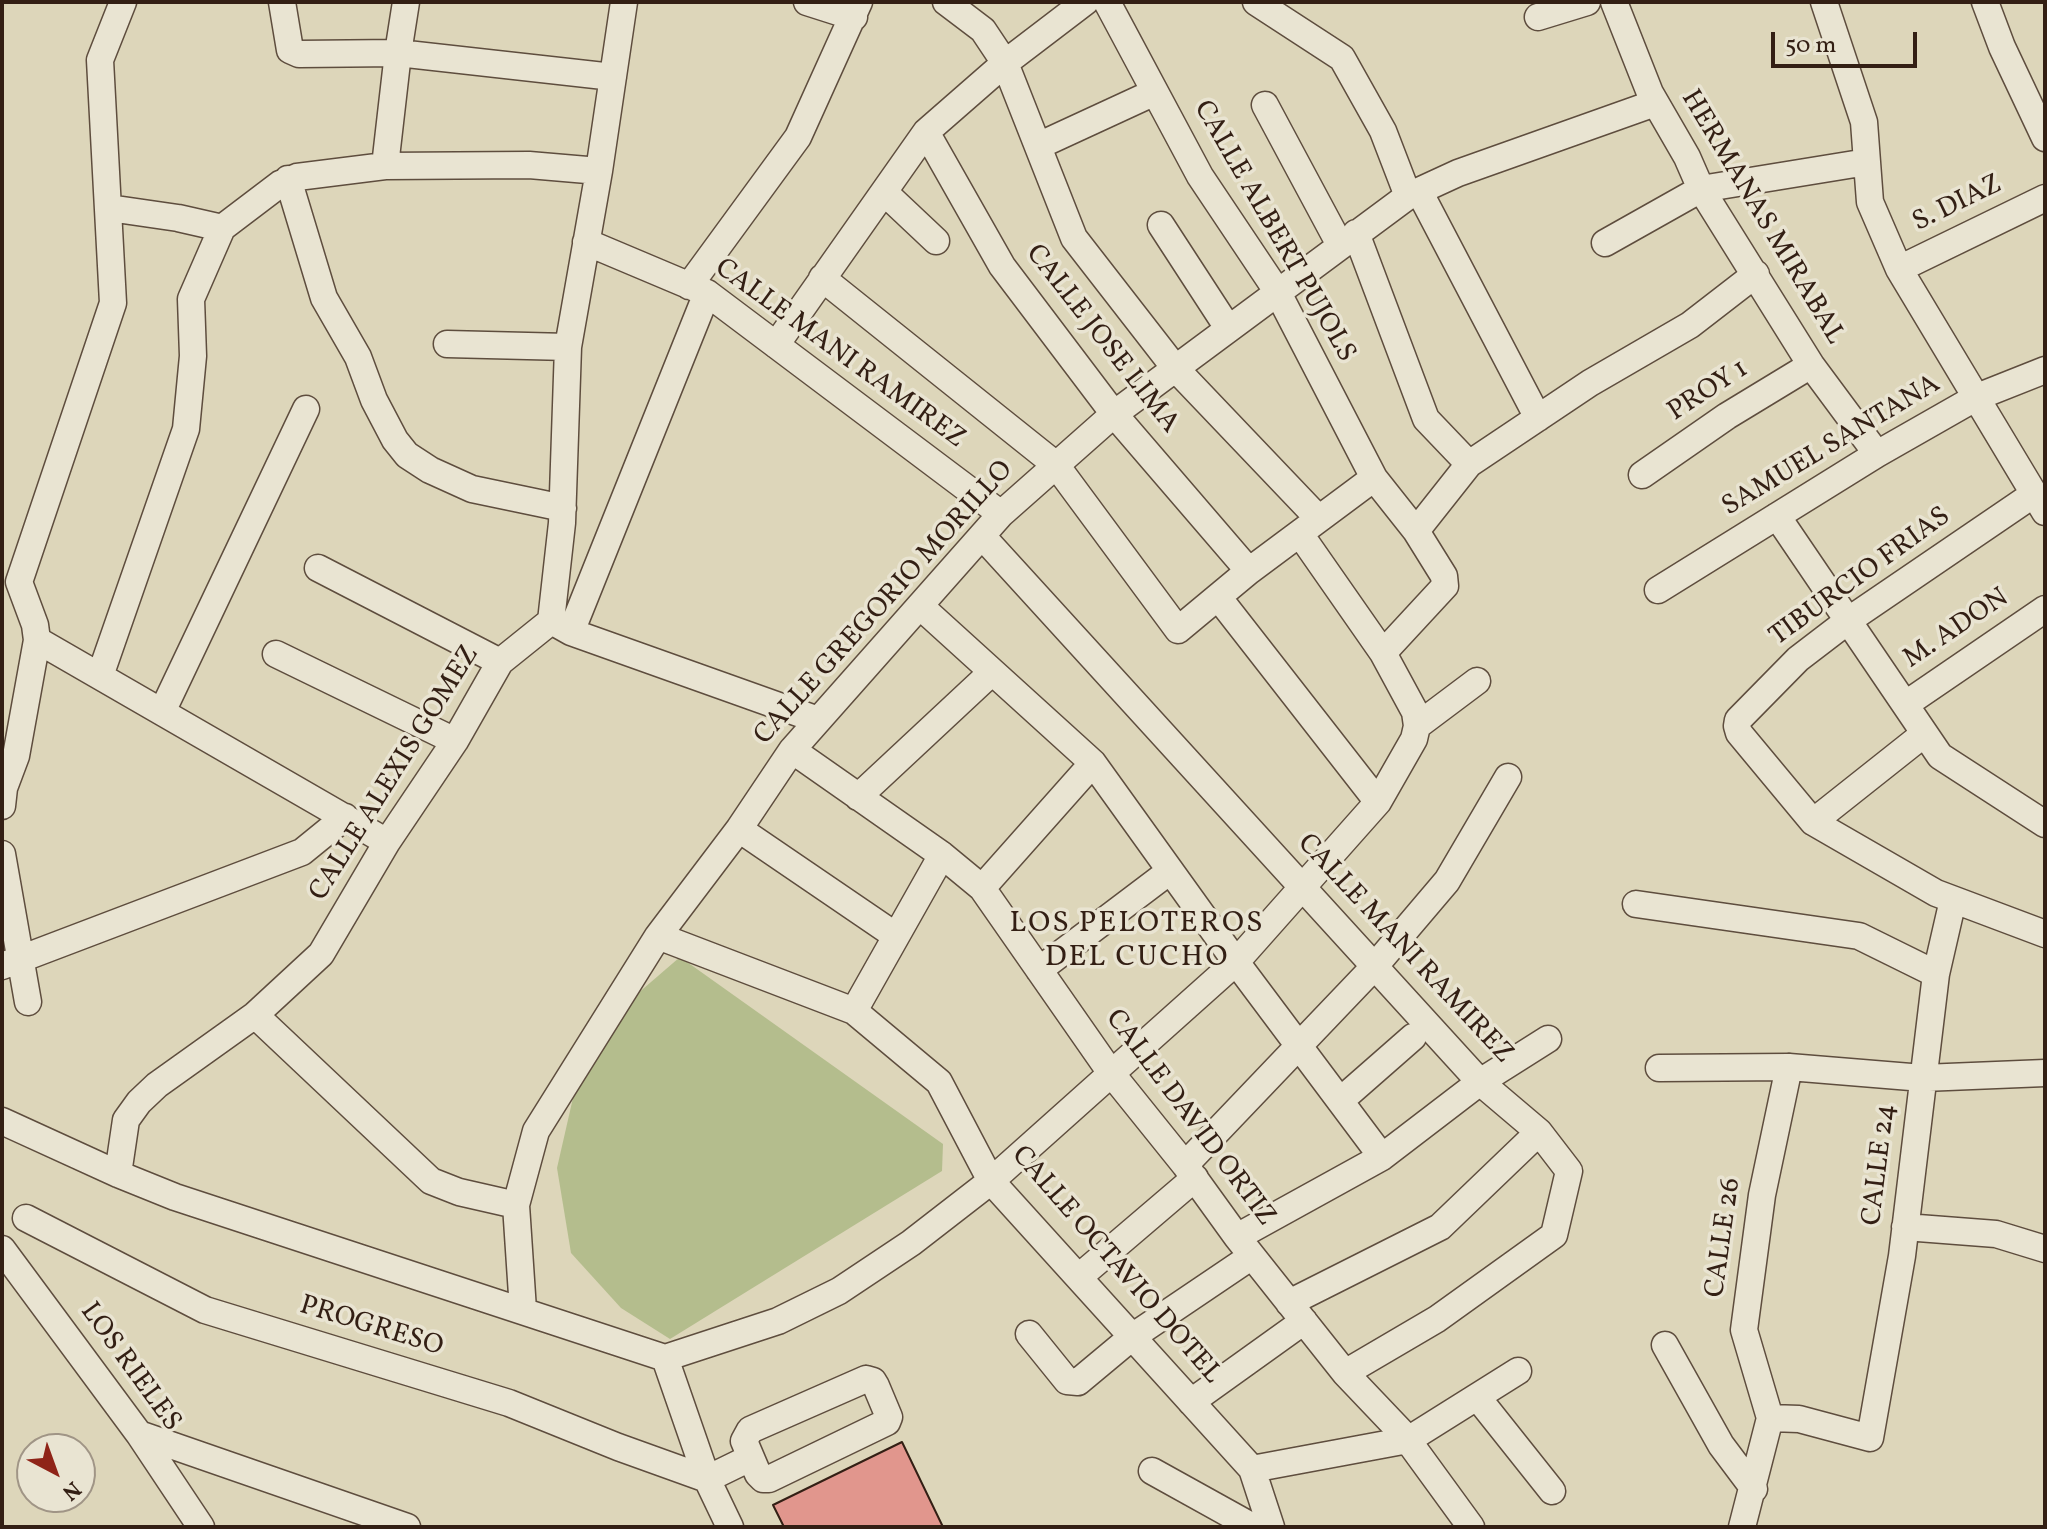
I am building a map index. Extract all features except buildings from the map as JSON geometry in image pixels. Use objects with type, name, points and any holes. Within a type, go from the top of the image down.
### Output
[{"type":"street","points":[[2,806],[4,788],[16,756],[37,640],[35,625],[10,588],[113,303],[100,60],[123,2]]},
{"type":"street","points":[[282,2],[290,50],[299,54],[398,53],[613,77]]},
{"type":"street","points":[[385,166],[406,2]]},
{"type":"street","points":[[561,626],[568,347],[599,171],[624,2]]},
{"type":"street","points":[[561,626],[698,290],[798,137],[856,10],[807,2]]},
{"type":"street","points":[[2,1121],[175,1197],[665,1358],[778,1321],[839,1291],[911,1243],[991,1181],[1236,962],[1378,802],[1414,739],[1417,726],[1415,712],[1310,527],[1175,368],[1074,238],[1005,63],[983,30],[946,2]]},
{"type":"street","points":[[776,345],[926,132],[1005,63],[1085,2]]},
{"type":"street","name":"CALLE ALBERT PUJOLS","points":[[1107,2],[1200,176],[1277,291],[1374,478],[1416,531],[1444,576],[1445,586],[1383,653]]},
{"type":"street","points":[[1256,2],[1342,58],[1538,418]]},
{"type":"street","points":[[1538,17],[1587,2]]},
{"type":"street","name":"HERMANAS MIRABAL","points":[[1614,2],[1655,103],[1687,157],[1701,189],[1811,365],[1877,454]]},
{"type":"street","points":[[1824,2],[1864,122],[1870,202],[1899,269],[1921,309],[2040,503]]},
{"type":"street","points":[[1985,2],[2002,47],[2045,138]]},
{"type":"street","points":[[1038,146],[1155,92]]},
{"type":"street","name":"CALLE GREGORIO MORILLO","points":[[523,1310],[516,1205],[536,1131],[658,936],[739,829],[792,750],[1001,514],[1114,414],[1414,193],[1458,173],[1655,103]]},
{"type":"street","points":[[1265,105],[1348,239],[1426,419],[1469,464]]},
{"type":"street","name":"CALLE JOSE LIMA","points":[[926,132],[1002,266],[1114,414],[1249,571]]},
{"type":"street","points":[[1605,243],[1701,189],[1867,162]]},
{"type":"street","points":[[100,676],[186,429],[193,356],[191,299],[222,228],[288,179],[385,166],[529,165],[599,171]]},
{"type":"street","points":[[288,179],[324,298],[358,357],[374,400],[395,440],[407,455],[430,470],[472,489],[563,508]]},
{"type":"street","points":[[884,192],[936,241]]},
{"type":"street","name":"S. DIAZ","points":[[1899,269],[2045,198]]},
{"type":"street","points":[[109,208],[222,228]]},
{"type":"street","points":[[1161,225],[1228,328]]},
{"type":"street","name":"CALLE MANI RAMIREZ","points":[[586,242],[698,290],[1001,514]]},
{"type":"street","points":[[1416,531],[1469,464],[1642,351],[1690,325],[1756,274]]},
{"type":"street","points":[[822,278],[1056,465],[1178,630],[1249,571],[1374,478]]},
{"type":"street","points":[[447,344],[568,347]]},
{"type":"street","name":"PROY 1","points":[[1642,475],[1727,416],[1811,365]]},
{"type":"street","name":"SAMUEL SANTANA","points":[[1658,590],[1877,454],[1977,397],[2045,370]]},
{"type":"street","points":[[162,712],[306,409]]},
{"type":"street","name":"TIBURCIO FRIAS","points":[[1813,822],[1739,733],[1738,720],[1798,659],[1849,620],[2040,503]]},
{"type":"street","points":[[1777,516],[1940,756],[2045,824]]},
{"type":"street","name":"CALLE MANI RAMIREZ","points":[[982,536],[1480,1082],[1539,1132],[1569,1171],[1554,1235],[1437,1319],[1345,1373]]},
{"type":"street","points":[[318,568],[500,662]]},
{"type":"street","points":[[1218,597],[1378,802]]},
{"type":"street","points":[[920,606],[1093,763],[1382,1157]]},
{"type":"street","name":"M. ADON","points":[[1906,704],[2045,609]]},
{"type":"street","points":[[561,626],[818,720]]},
{"type":"street","name":"CALLE ALEXIS GOMEZ","points":[[118,1174],[126,1120],[139,1102],[157,1085],[255,1015],[321,954],[387,842],[455,741],[500,662],[561,626]]},
{"type":"street","points":[[37,640],[387,842]]},
{"type":"street","points":[[276,654],[455,741]]},
{"type":"street","points":[[858,797],[992,672]]},
{"type":"street","points":[[1417,726],[1477,681]]},
{"type":"street","points":[[1924,734],[1813,822],[1953,900],[2045,934]]},
{"type":"street","name":"CALLE DAVID ORTIZ","points":[[792,750],[942,855],[982,888],[1111,1073],[1190,1172],[1244,1247],[1345,1373],[1408,1440],[1471,1527]]},
{"type":"street","points":[[982,888],[1093,763]]},
{"type":"street","points":[[1079,1277],[1190,1172],[1374,967],[1447,881],[1508,777]]},
{"type":"street","points":[[12,963],[302,852],[345,817]]},
{"type":"street","points":[[739,829],[896,936]]},
{"type":"street","points":[[2,854],[12,963],[28,1002]]},
{"type":"street","points":[[854,1011],[942,855]]},
{"type":"street","points":[[1039,970],[1170,871]]},
{"type":"street","name":"CALLE 24","points":[[1770,1418],[1799,1419],[1870,1438],[1905,1227],[1936,974],[1953,900]]},
{"type":"street","points":[[1636,904],[1859,936],[1936,974]]},
{"type":"street","name":"CALLE OCTAVIO DOTEL","points":[[658,936],[854,1011],[939,1082],[991,1181],[1252,1469]]},
{"type":"street","points":[[255,1015],[431,1181],[459,1192],[516,1205]]},
{"type":"street","points":[[1340,1101],[1413,1037]]},
{"type":"street","points":[[1029,1334],[1067,1381],[1078,1382],[1244,1247],[1382,1157],[1480,1082],[1548,1039]]},
{"type":"street","points":[[1659,1068],[1789,1067],[1923,1078],[2045,1073]]},
{"type":"street","name":"CALLE 26","points":[[1770,1418],[1744,1330],[1762,1195],[1789,1067]]},
{"type":"street","points":[[1191,1402],[1296,1312],[1440,1227],[1539,1132]]},
{"type":"street","name":"PROGRESO","points":[[26,1218],[205,1310],[509,1403],[707,1479]]},
{"type":"street","points":[[1905,1227],[1996,1234],[2045,1249]]},
{"type":"street","name":"LOS RIELES","points":[[2,1249],[139,1434],[201,1527]]},
{"type":"street","points":[[1665,1345],[1721,1445],[1754,1489]]},
{"type":"street","points":[[665,1358],[707,1479],[730,1527]]},
{"type":"street","points":[[1271,1527],[1252,1469],[1408,1440],[1518,1371]]},
{"type":"street","points":[[866,1379],[876,1386],[889,1417],[883,1426],[769,1479],[763,1479],[758,1474],[750,1458],[744,1441],[750,1430],[866,1379]]},
{"type":"street","points":[[1478,1398],[1552,1491]]},
{"type":"street","points":[[1742,1527],[1770,1418]]},
{"type":"street","points":[[139,1434],[407,1527]]},
{"type":"street","points":[[707,1479],[750,1458]]},
{"type":"street","points":[[1152,1471],[1253,1527]]},
{"type":"green space","points":[[680,957],[943,1144],[942,1171],[670,1339],[621,1308],[571,1253],[557,1168],[578,1076],[629,1001]]},
{"type":"district","name":"LOS PELOTEROS DEL CUCHO","points":[[1137,942]]}]
